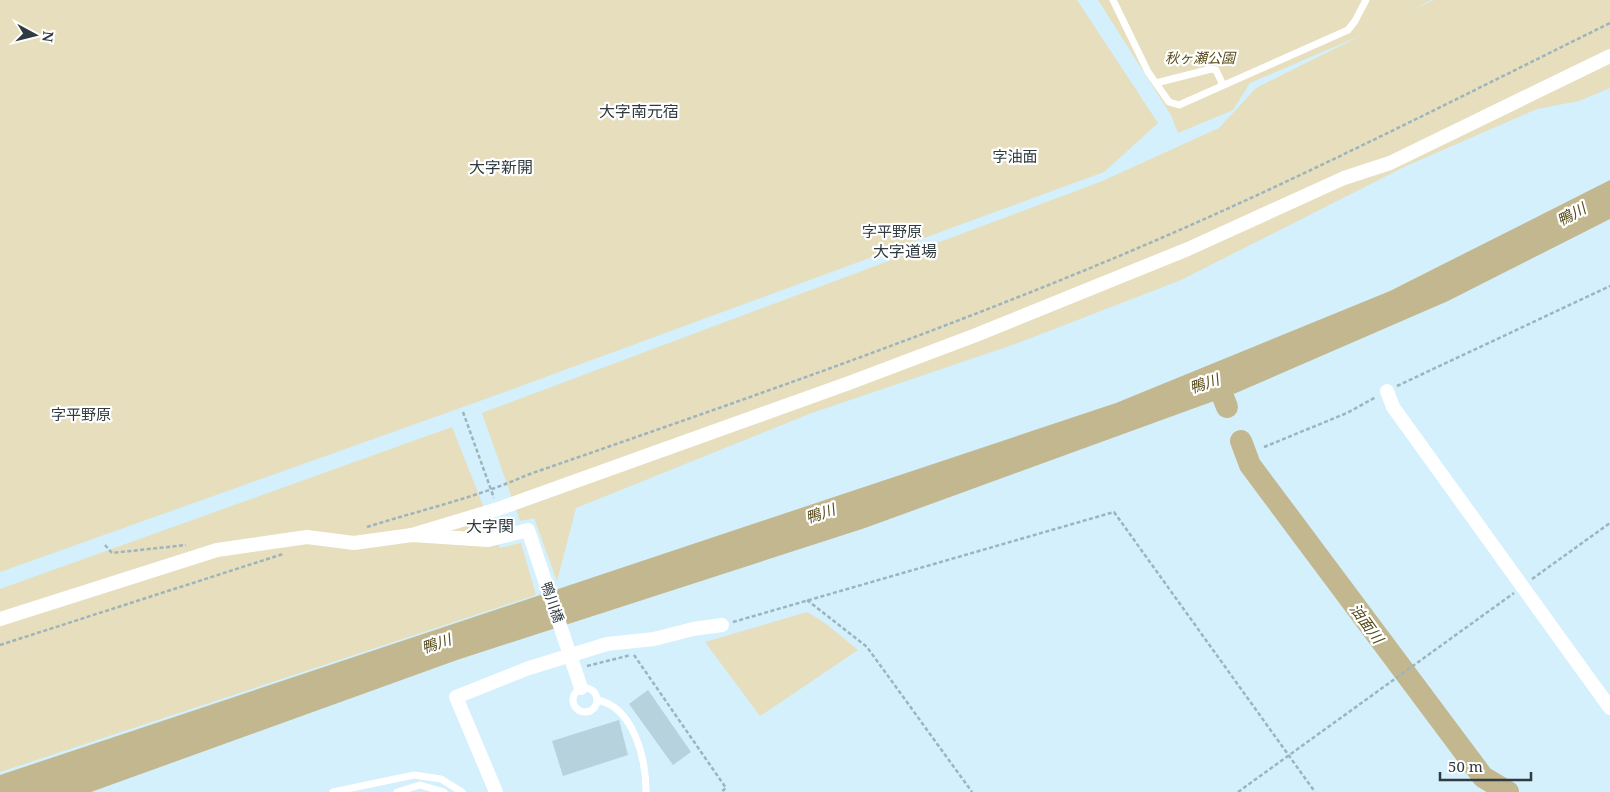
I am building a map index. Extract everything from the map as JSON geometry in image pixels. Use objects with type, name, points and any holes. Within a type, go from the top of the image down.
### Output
[{"type":"street","points":[[0,619],[217,550],[307,537],[354,543],[412,535],[498,509],[849,383],[976,335],[1179,253],[1344,178],[1390,163],[1610,56]]},
{"type":"street","points":[[1387,391],[1393,407],[1610,708]]},
{"type":"street","name":"鴨川橋","points":[[412,535],[488,540],[528,530],[580,685]]},
{"type":"street","points":[[496,792],[456,697],[529,668],[607,644],[654,639],[722,625]]},
{"type":"lane","points":[[1113,0],[1148,72],[1170,102],[1179,104],[1348,30],[1355,22],[1366,0]]},
{"type":"lane","points":[[1156,83],[1211,68],[1216,70],[1223,85]]},
{"type":"lane","points":[[580,685],[593,690],[598,700],[595,708],[589,712],[578,710],[573,698],[580,685]]},
{"type":"lane","points":[[598,700],[610,703],[623,714],[638,744],[646,771],[646,792]]},
{"type":"lane","points":[[333,792],[414,775],[442,779],[462,792]]},
{"type":"lane","points":[[397,792],[420,785],[444,792]]},
{"type":"path","points":[[366,528],[453,500],[492,491],[527,475],[868,356],[1142,246],[1399,129],[1610,23]]},
{"type":"path","points":[[1264,447],[1347,413],[1387,391],[1610,286]]},
{"type":"path","points":[[463,412],[498,509]]},
{"type":"path","points":[[722,625],[1114,512],[1315,792]]},
{"type":"path","points":[[1238,792],[1610,523]]},
{"type":"path","points":[[105,545],[112,553],[188,545]]},
{"type":"path","points":[[0,645],[286,554]]},
{"type":"path","points":[[807,600],[867,647],[972,792]]},
{"type":"path","points":[[587,666],[640,653]]},
{"type":"path","points":[[634,655],[726,788],[721,792]]},
{"type":"green space","points":[[0,0],[1077,0],[1158,123],[1104,172],[477,402],[0,572]]},
{"type":"green space","name":"秋ヶ瀬公園","points":[[1098,0],[1431,0],[1411,11],[1434,0],[1610,0],[1610,88],[1579,101],[1537,109],[1406,166],[1181,280],[1018,343],[809,414],[576,508],[557,581],[534,518],[520,521],[482,413],[1100,182],[1219,128],[1256,88],[1364,34],[1250,83],[1233,110],[1178,133],[1171,115]]},
{"type":"green space","points":[[452,427],[500,548],[521,543],[536,595],[0,772],[0,589]]},
{"type":"green space","points":[[807,612],[825,623],[858,650],[760,716],[705,642]]},
{"type":"water","name":"鴨川","points":[[1610,180],[1610,219],[1448,301],[1236,393],[865,528],[457,660],[91,792],[0,792],[0,775],[1116,403],[1390,291]]},
{"type":"building","points":[[648,690],[691,752],[673,765],[629,704]]},
{"type":"building","points":[[619,720],[628,755],[563,776],[552,741]]},
{"type":"waterway","name":"油面川","points":[[1216,379],[1227,407]]},
{"type":"waterway","name":"油面川","points":[[1241,441],[1250,465],[1483,777],[1508,792]]},
{"type":"district","name":"大字南元宿","points":[[639,111]]},
{"type":"district","name":"字油面","points":[[1015,156]]},
{"type":"district","name":"大字新開","points":[[501,167]]},
{"type":"district","name":"字平野原","points":[[892,231]]},
{"type":"district","name":"大字道場","points":[[905,251]]},
{"type":"district","name":"字平野原","points":[[81,414]]},
{"type":"district","name":"大字関","points":[[490,526]]}]
